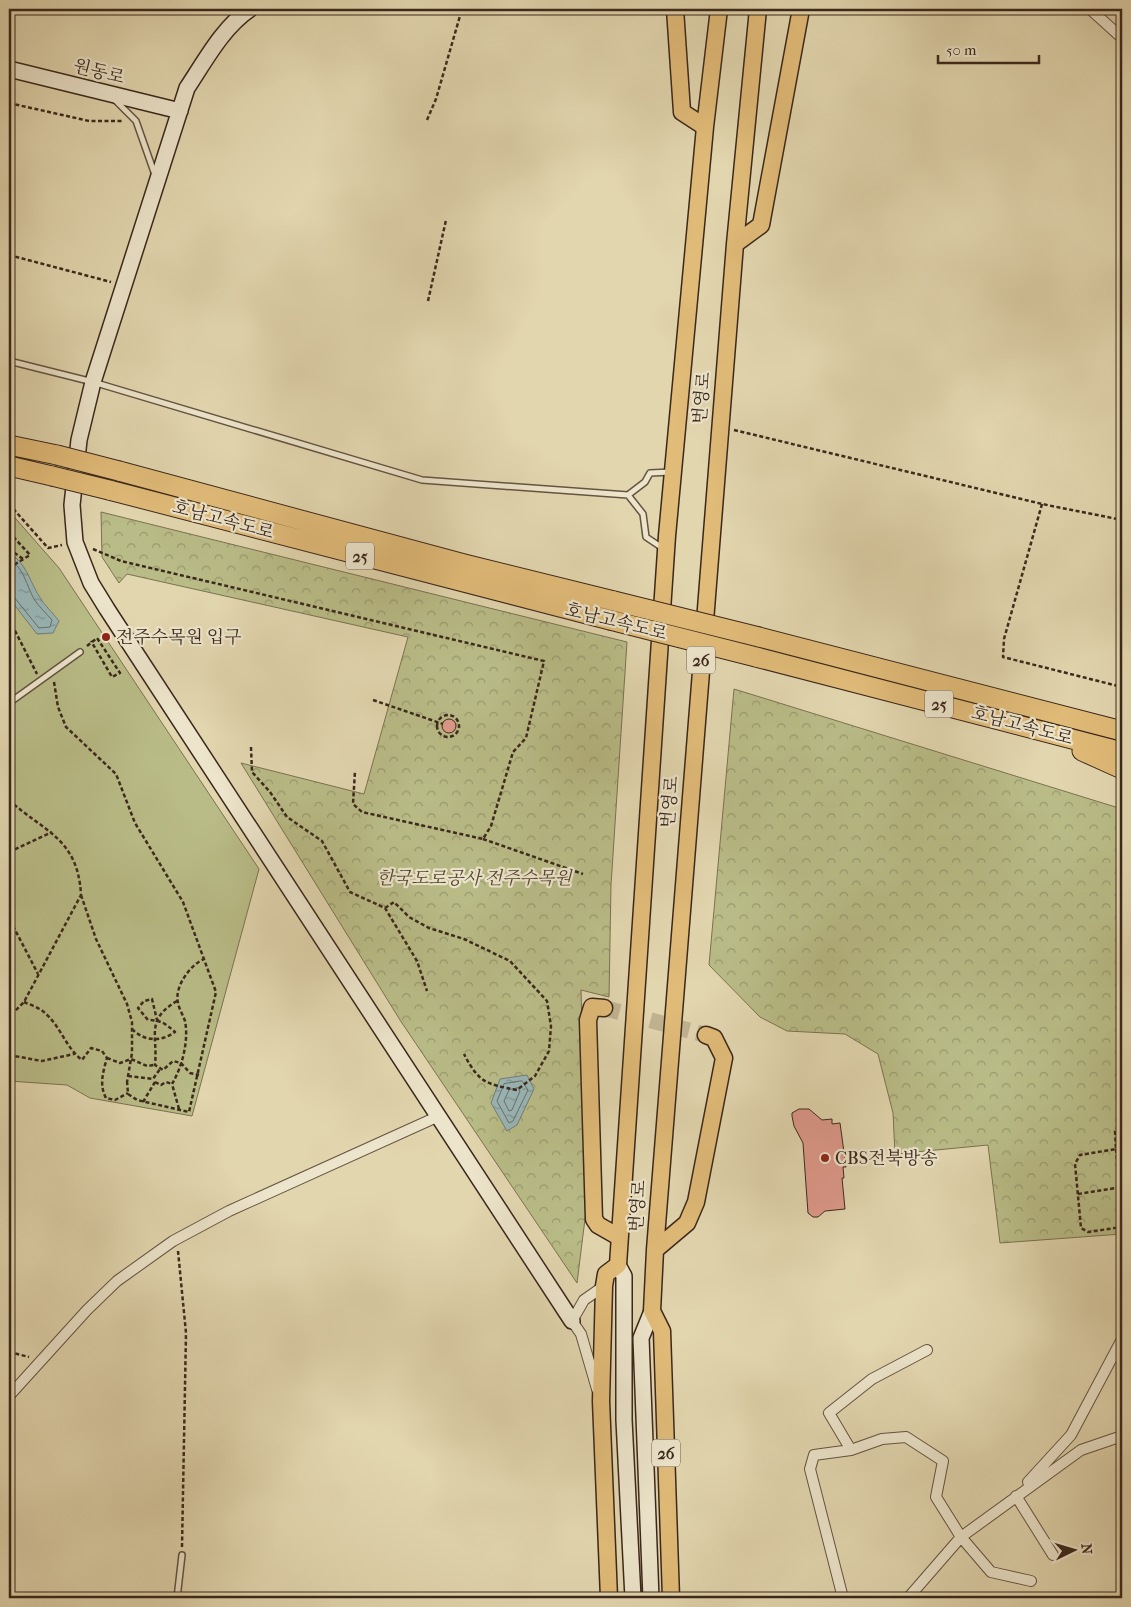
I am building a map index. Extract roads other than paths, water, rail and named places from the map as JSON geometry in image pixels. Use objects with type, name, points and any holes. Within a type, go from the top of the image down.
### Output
[{"type":"highway","name":"호남고속도로","points":[[9,445],[57,455],[464,564],[759,637],[1122,731]]},
{"type":"highway","name":"호남고속도로","points":[[9,466],[109,490],[1122,752]]},
{"type":"highway","points":[[1061,736],[1073,747],[1122,769]]},
{"type":"main road","points":[[675,9],[682,112],[704,127]]},
{"type":"main road","name":"번영로","points":[[618,1265],[666,550],[704,127],[719,9]]},
{"type":"main road","name":"번영로","points":[[652,1311],[655,1250],[720,427],[735,244],[758,9]]},
{"type":"main road","points":[[735,244],[761,225],[801,9]]},
{"type":"main road","points":[[604,1008],[592,1007],[588,1020],[594,1219],[598,1225],[619,1237]]},
{"type":"main road","points":[[655,1250],[687,1223],[696,1202],[724,1058],[714,1038],[706,1035]]},
{"type":"main road","points":[[608,1598],[601,1401],[604,1286],[606,1274],[618,1265]]},
{"type":"main road","name":"26","points":[[652,1311],[662,1331],[672,1598]]},
{"type":"street","points":[[250,9],[242,14],[211,52],[188,88],[93,382],[79,440],[72,505],[81,545],[91,583],[581,1334],[601,1401]]},
{"type":"street","points":[[1090,9],[1122,38]]},
{"type":"street","name":"원동로","points":[[9,69],[180,111]]},
{"type":"street","points":[[9,1396],[117,1281],[175,1240],[238,1207],[439,1116]]},
{"type":"street","name":"번영로","points":[[618,1265],[624,1276],[624,1420],[633,1598]]},
{"type":"street","points":[[572,1321],[584,1300],[604,1286]]},
{"type":"street","name":"번영로","points":[[651,1598],[641,1338],[652,1311]]},
{"type":"street","points":[[1016,1496],[1071,1435],[1122,1339]]},
{"type":"street","points":[[851,1450],[828,1413],[872,1379],[927,1350]]},
{"type":"street","points":[[908,1598],[961,1537],[1081,1450],[1122,1436]]},
{"type":"street","points":[[843,1598],[810,1469],[814,1455],[851,1450],[882,1439],[906,1437],[943,1461],[936,1497],[961,1537],[991,1572],[1031,1581]]},
{"type":"street","points":[[1016,1496],[1053,1555]]},
{"type":"lane","points":[[107,93],[136,121],[157,183]]},
{"type":"lane","points":[[9,360],[93,382],[422,480],[628,495],[644,482],[650,473],[673,472]]},
{"type":"lane","points":[[628,495],[643,514],[646,537],[666,550]]},
{"type":"lane","points":[[9,703],[41,682],[80,652]]},
{"type":"lane","points":[[177,1598],[182,1555]]},
{"type":"water","points":[[9,554],[15,557],[23,566],[41,599],[59,621],[53,633],[37,634],[9,598]]},
{"type":"water","points":[[527,1075],[534,1089],[517,1125],[507,1131],[491,1103],[500,1079]]},
{"type":"tunnel","points":[[604,1008],[706,1035]]},
{"type":"place","name":"전주수목원 입구","points":[[106,637]]},
{"type":"place","name":"CBS전북방송","points":[[825,1158]]},
{"type":"park label","name":"한국도로공사 전주수목원","points":[[474,878]]}]
